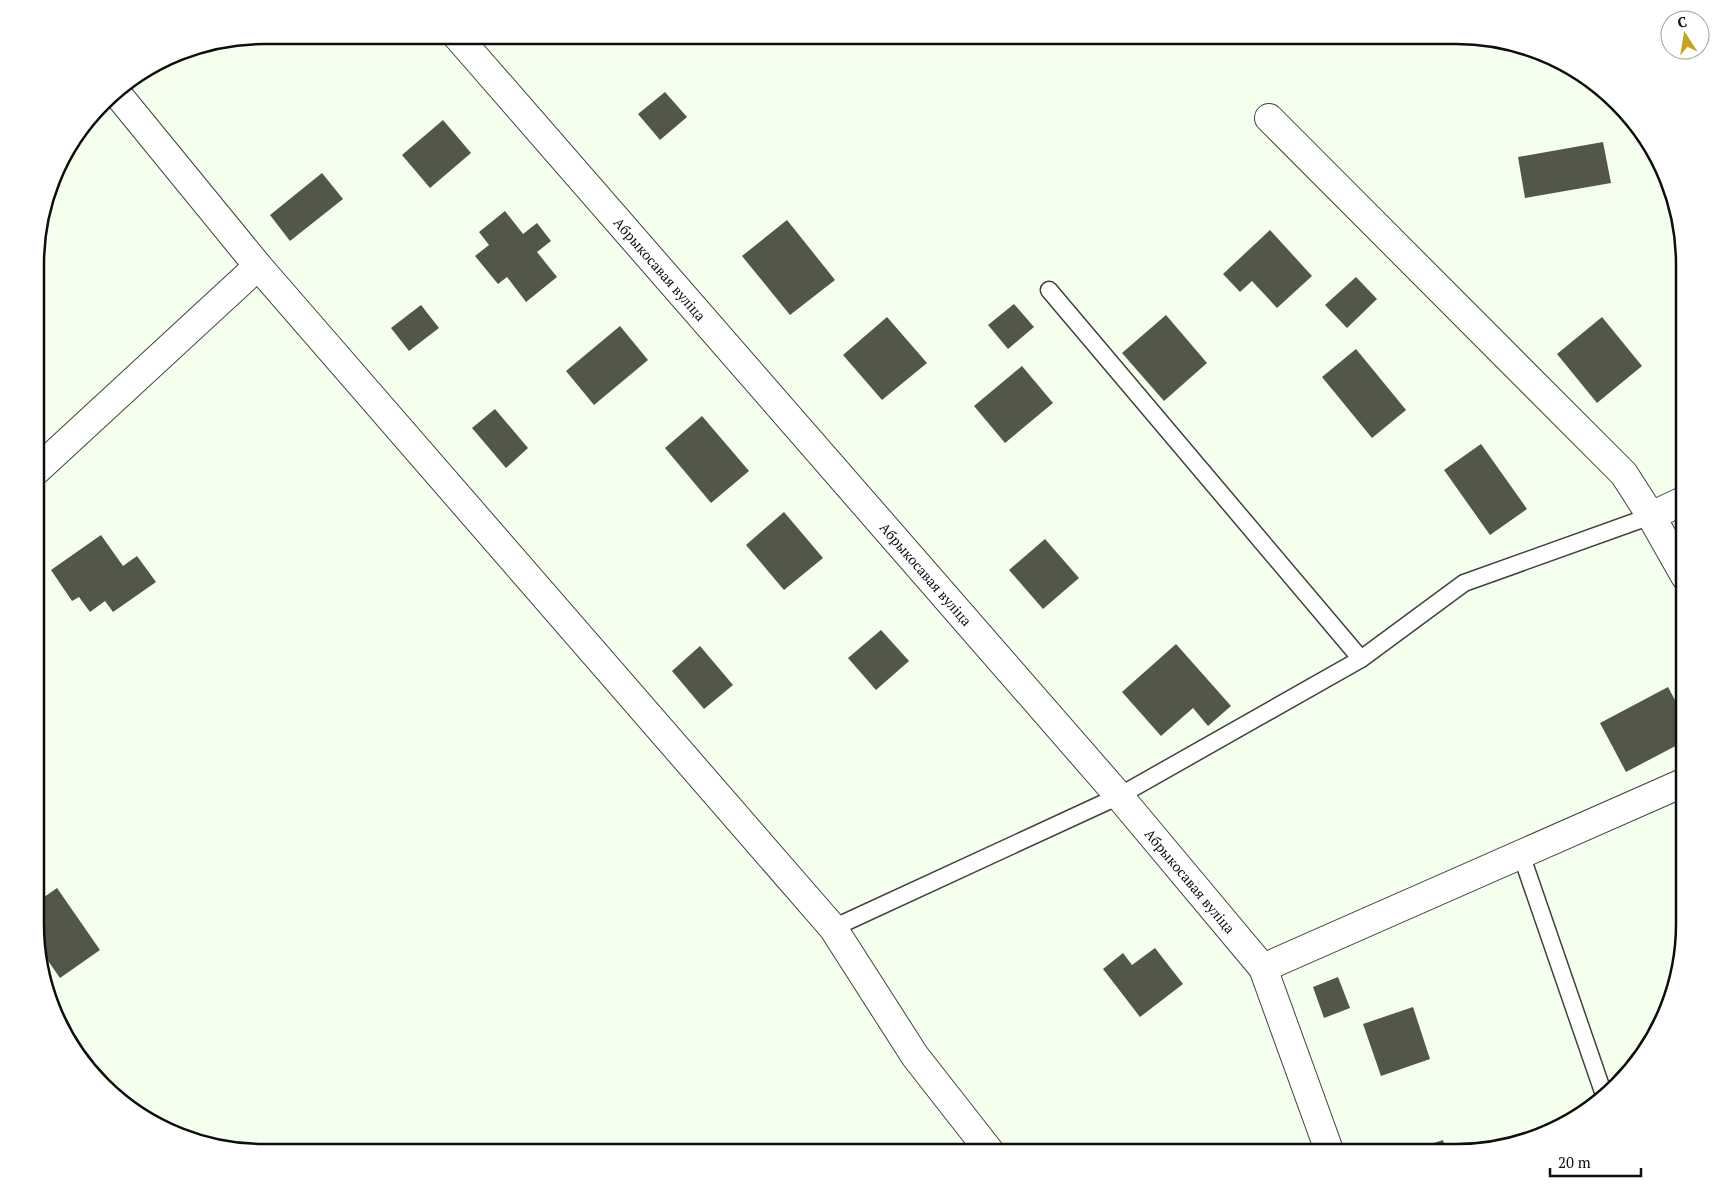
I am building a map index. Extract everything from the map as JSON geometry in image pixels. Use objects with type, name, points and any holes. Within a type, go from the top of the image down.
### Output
[{"type":"street","name":"Абрыкосавая вуліца","points":[[464,44],[1119,796],[1263,968],[1327,1144]]},
{"type":"street","points":[[120,97],[258,266],[833,928],[915,1056],[984,1144]]},
{"type":"street","points":[[1269,118],[1624,474],[1651,516],[1676,561]]},
{"type":"street","points":[[44,464],[258,266]]},
{"type":"street","points":[[1651,516],[1676,504]]},
{"type":"street","points":[[1263,968],[1676,786]]},
{"type":"lane","points":[[1049,290],[1361,659]]},
{"type":"lane","points":[[833,928],[1119,796],[1361,659],[1464,583],[1651,516]]},
{"type":"lane","points":[[1521,854],[1602,1089]]},
{"type":"building","points":[[665,92],[687,117],[660,140],[638,114]]},
{"type":"building","points":[[443,120],[471,153],[430,188],[402,155]]},
{"type":"building","points":[[1603,142],[1611,183],[1525,198],[1518,157]]},
{"type":"building","points":[[322,173],[343,199],[290,241],[270,215]]},
{"type":"building","points":[[505,211],[523,234],[537,223],[551,241],[537,252],[557,277],[526,302],[507,277],[498,284],[475,256],[489,245],[479,232]]},
{"type":"building","points":[[787,220],[835,280],[790,315],[742,256]]},
{"type":"building","points":[[1270,230],[1312,276],[1277,308],[1252,281],[1240,292],[1223,274]]},
{"type":"building","points":[[1356,277],[1377,299],[1347,328],[1325,305]]},
{"type":"building","points":[[1014,304],[1034,327],[1008,349],[988,325]]},
{"type":"building","points":[[421,305],[439,328],[409,351],[391,328]]},
{"type":"building","points":[[1166,315],[1207,363],[1164,401],[1122,353]]},
{"type":"building","points":[[887,317],[927,363],[882,400],[843,355]]},
{"type":"building","points":[[1602,317],[1642,366],[1597,403],[1557,354]]},
{"type":"building","points":[[620,326],[648,360],[594,405],[566,371]]},
{"type":"building","points":[[1356,349],[1406,410],[1372,438],[1322,377]]},
{"type":"building","points":[[1022,366],[1053,403],[1005,443],[974,406]]},
{"type":"building","points":[[495,409],[528,448],[506,468],[472,428]]},
{"type":"building","points":[[702,416],[749,471],[711,503],[665,448]]},
{"type":"building","points":[[1481,444],[1527,509],[1490,535],[1444,470]]},
{"type":"building","points":[[784,512],[823,558],[784,590],[746,545]]},
{"type":"building","points":[[101,535],[123,566],[137,556],[156,582],[113,612],[105,601],[90,612],[79,597],[72,601],[51,570]]},
{"type":"building","points":[[1045,539],[1079,578],[1043,609],[1009,570]]},
{"type":"building","points":[[881,630],[909,661],[876,690],[848,658]]},
{"type":"building","points":[[1176,644],[1231,706],[1208,726],[1193,708],[1161,736],[1122,692]]},
{"type":"building","points":[[700,646],[733,685],[704,709],[672,671]]},
{"type":"building","points":[[1668,687],[1676,702],[1676,746],[1626,772],[1600,723]]},
{"type":"building","points":[[57,888],[100,950],[60,978],[47,959],[44,939],[44,897]]},
{"type":"building","points":[[1155,948],[1183,984],[1140,1017],[1103,969],[1123,953],[1132,965]]},
{"type":"building","points":[[1338,977],[1350,1008],[1324,1018],[1313,987]]},
{"type":"building","points":[[1413,1007],[1430,1059],[1381,1076],[1363,1024]]},
{"type":"building","points":[[1443,1140],[1444,1144],[1431,1144]]}]
